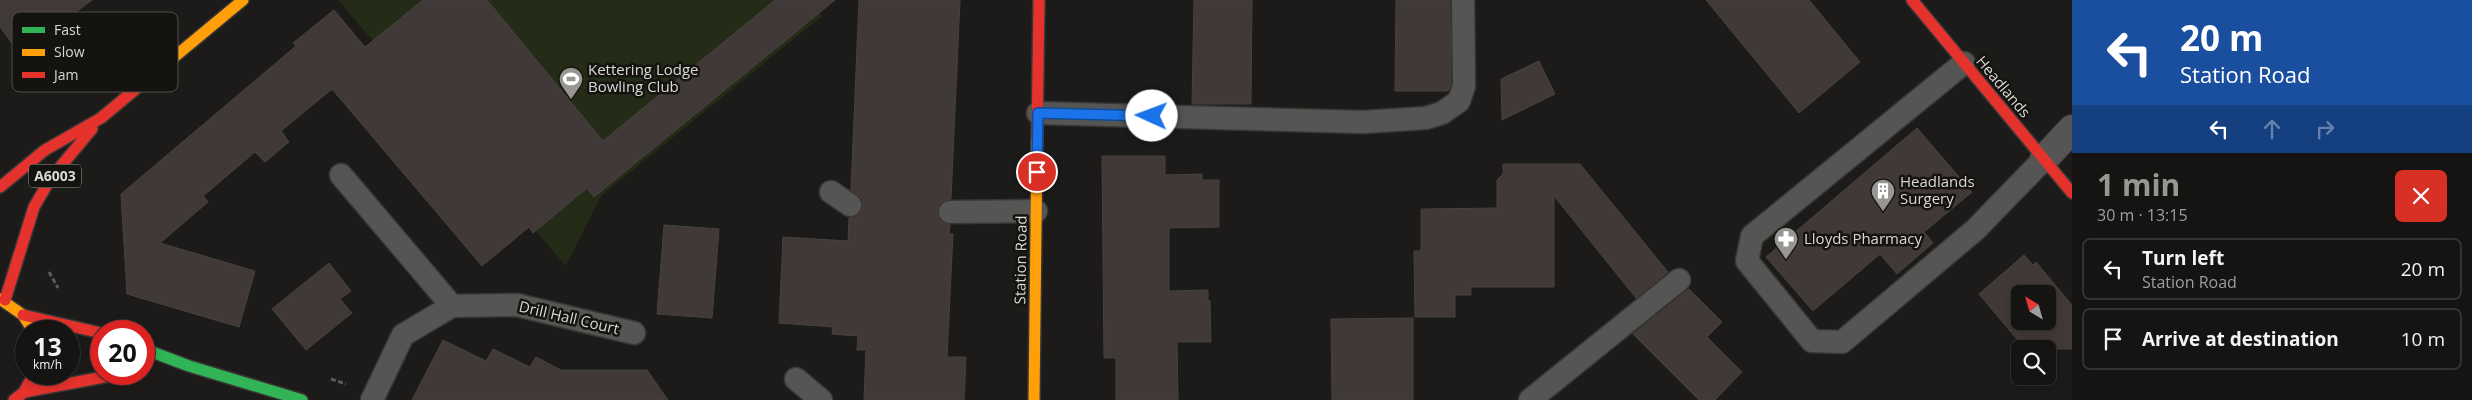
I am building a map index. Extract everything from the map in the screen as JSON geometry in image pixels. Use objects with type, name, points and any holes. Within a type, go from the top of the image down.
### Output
[{"type":"main road","name":"A6003","points":[[178,54],[243,0]]},
{"type":"main road","name":"Station Road","points":[[1034,400],[1040,0]]},
{"type":"main road","name":"Headlands","points":[[1912,0],[2072,194]]},
{"type":"main road","name":"A6003","points":[[0,187],[45,150],[101,118],[132,92]]},
{"type":"main road","name":"A6003","points":[[27,320],[24,315],[2,299],[14,276],[21,240],[40,195],[101,118]]},
{"type":"main road","points":[[24,315],[90,330]]},
{"type":"main road","points":[[155,353],[189,366],[302,400]]},
{"type":"main road","points":[[162,369],[189,366]]},
{"type":"main road","points":[[24,392],[90,380]]},
{"type":"main road","points":[[14,400],[24,392],[28,385]]},
{"type":"street","points":[[2044,159],[2072,129]]},
{"type":"lane","points":[[1038,113],[1363,122],[1426,118],[1442,113],[1459,102],[1464,86],[1463,0]]},
{"type":"lane","points":[[1964,63],[1752,236],[1747,261],[1812,342],[1842,342],[1976,230],[2044,159]]},
{"type":"lane","points":[[341,174],[452,306]]},
{"type":"lane","points":[[831,192],[850,205]]},
{"type":"lane","points":[[950,212],[1036,211]]},
{"type":"lane","points":[[1530,400],[1679,280]]},
{"type":"lane","name":"Drill Hall Court","points":[[372,400],[403,335],[452,306],[517,305],[634,333]]},
{"type":"lane","points":[[796,379],[821,400]]},
{"type":"green space","name":"Kettering Lodge Bowling Club","points":[[338,0],[809,0],[822,16],[601,196],[566,266]]},
{"type":"building","points":[[0,0],[92,0],[76,12],[12,12],[12,43],[0,27]]},
{"type":"building","points":[[423,0],[487,0],[603,141],[775,0],[835,0],[594,197],[587,188],[533,233],[529,227],[482,266],[332,89],[281,131],[289,142],[265,162],[255,152],[203,196],[208,202],[160,243],[255,271],[239,327],[127,294],[121,194],[296,46],[293,43],[334,10],[365,47]]},
{"type":"building","points":[[859,0],[960,0],[951,199],[943,201],[937,212],[939,219],[950,225],[949,234],[953,234],[947,357],[966,357],[964,400],[864,400],[866,350],[857,350],[858,336],[832,334],[833,327],[779,323],[783,237],[848,241],[849,218],[856,217],[863,206],[862,199],[851,190]]},
{"type":"building","points":[[1194,0],[1252,0],[1251,104],[1192,104]]},
{"type":"building","points":[[1396,0],[1450,0],[1451,84],[1448,91],[1395,91]]},
{"type":"building","points":[[1706,0],[1809,0],[1860,62],[1799,113]]},
{"type":"building","points":[[1539,61],[1555,94],[1502,120],[1501,79]]},
{"type":"building","name":"Headlands Surgery","points":[[1917,128],[1972,192],[1924,232],[1933,243],[1897,274],[1880,254],[1813,311],[1766,257]]},
{"type":"building","points":[[1102,156],[1165,156],[1165,175],[1202,174],[1202,180],[1219,180],[1219,227],[1169,228],[1169,291],[1208,290],[1208,301],[1210,301],[1211,342],[1177,342],[1178,400],[1116,400],[1116,358],[1104,358]]},
{"type":"building","points":[[1503,164],[1580,164],[1668,272],[1636,298],[1554,196],[1554,287],[1471,287],[1471,295],[1455,295],[1455,317],[1415,317],[1414,251],[1421,251],[1421,209],[1497,208],[1497,180],[1503,174]]},
{"type":"building","points":[[664,225],[719,229],[712,318],[657,314]]},
{"type":"building","points":[[2024,255],[2033,265],[2036,262],[2055,285],[2011,285],[2011,330],[2056,330],[2056,286],[2072,305],[2072,349],[2056,349],[2056,340],[2017,340],[1979,294]]},
{"type":"building","points":[[329,263],[351,291],[340,299],[352,313],[306,350],[272,309]]},
{"type":"building","points":[[1689,289],[1722,322],[1707,337],[1742,372],[1715,400],[1699,400],[1633,334]]},
{"type":"building","points":[[1413,318],[1413,400],[1332,400],[1331,319]]},
{"type":"building","points":[[443,340],[486,361],[493,349],[530,367],[536,357],[561,370],[647,370],[668,400],[412,400]]},
{"type":"traffic: fast","points":[[155,353],[189,366],[302,400]]},
{"type":"traffic: slow","points":[[178,54],[243,0]]},
{"type":"traffic: slow","points":[[1034,400],[1037,140]]},
{"type":"traffic: slow","points":[[0,299],[23,315],[26,320]]},
{"type":"traffic: jam","points":[[1037,140],[1039,0]]},
{"type":"traffic: jam","points":[[1912,0],[2072,193]]},
{"type":"traffic: jam","points":[[0,187],[45,150],[101,118],[132,92]]},
{"type":"traffic: jam","points":[[5,300],[34,207],[51,178],[92,129]]},
{"type":"traffic: jam","points":[[23,315],[90,330]]},
{"type":"traffic: jam","points":[[24,392],[90,380]]},
{"type":"traffic: jam","points":[[14,400],[24,392],[28,385]]},
{"type":"place","name":"Kettering Lodge Bowling Club","points":[[571,100]]},
{"type":"place","name":"Headlands Surgery","points":[[1883,212]]},
{"type":"place","name":"Lloyds Pharmacy","points":[[1786,260]]},
{"type":"route","points":[[1037,172],[1038,113],[1152,116]]}]
